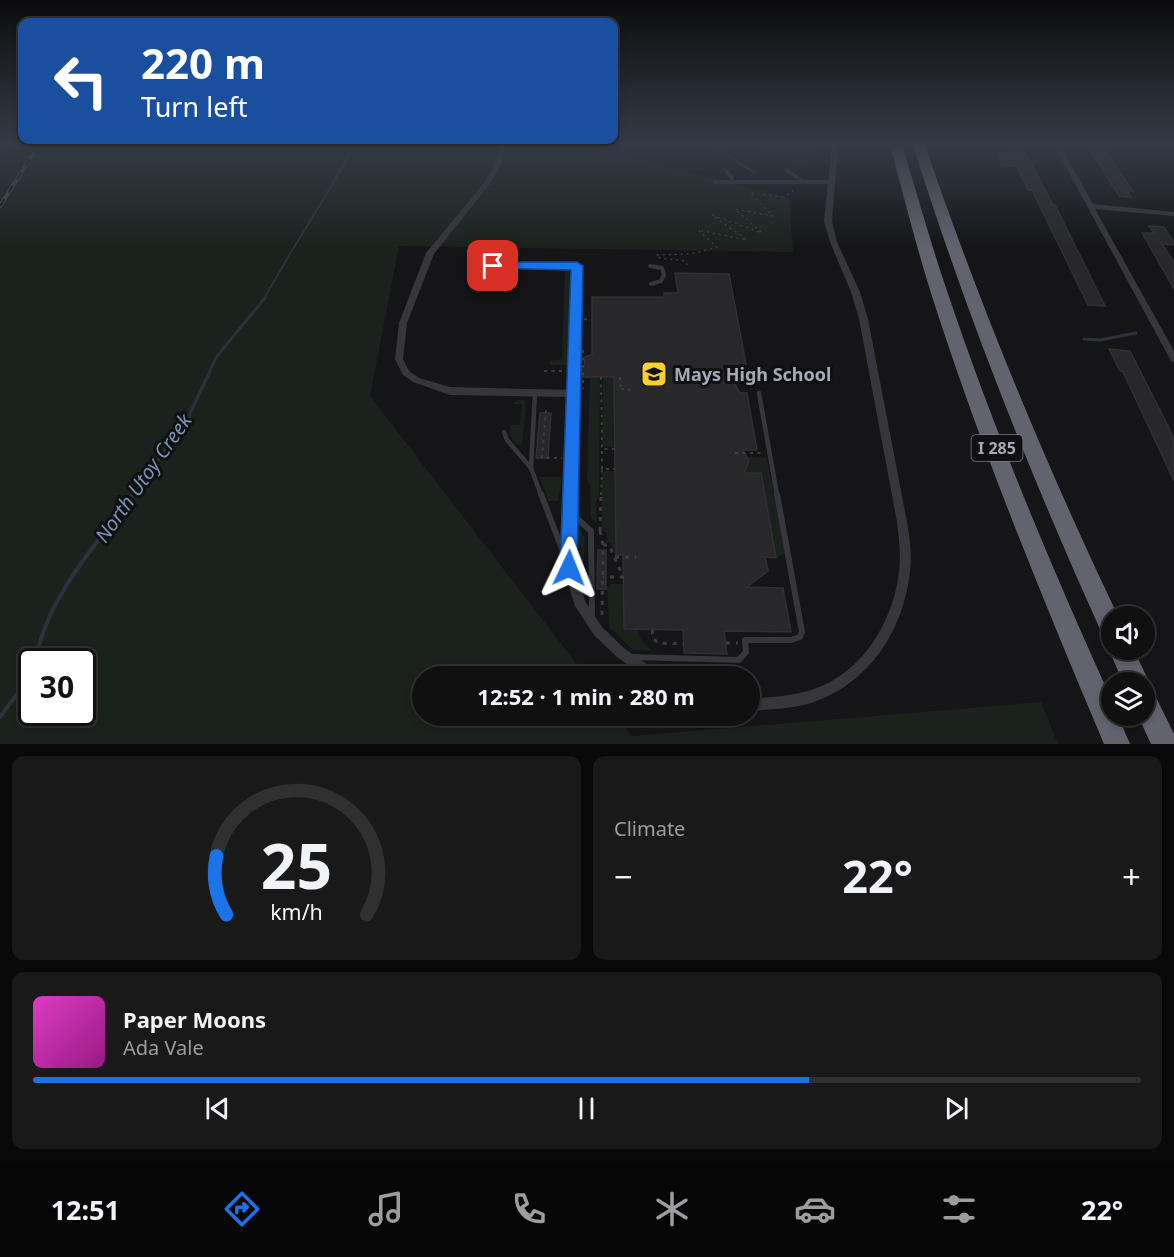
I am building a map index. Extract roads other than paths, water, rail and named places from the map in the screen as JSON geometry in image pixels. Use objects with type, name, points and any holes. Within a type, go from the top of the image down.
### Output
[{"type":"highway","name":"I 285","points":[[906,180],[930,266],[968,372],[1032,540],[1117,744]]},
{"type":"highway","name":"I 285","points":[[931,180],[961,271],[1005,386],[1101,606]]},
{"type":"highway","points":[[1155,723],[1165,744]]},
{"type":"street","points":[[489,180],[430,253],[403,323],[399,359],[406,373],[416,380],[450,391],[573,393],[569,568],[581,606],[598,631],[639,666]]},
{"type":"street","points":[[1076,180],[1174,359]]},
{"type":"street","points":[[760,704],[814,696],[855,672],[873,653],[896,612],[902,585],[905,550],[900,510],[862,312],[852,280],[830,233],[828,222],[831,182]]},
{"type":"street","points":[[1090,206],[1174,213]]},
{"type":"lane","points":[[715,182],[831,182]]},
{"type":"lane","points":[[493,266],[586,266]]},
{"type":"lane","points":[[573,393],[577,266]]},
{"type":"lane","points":[[650,266],[662,268],[664,275],[661,281],[651,284]]},
{"type":"lane","points":[[531,468],[535,393]]},
{"type":"lane","points":[[626,657],[739,660],[746,652],[745,640],[791,640],[800,637],[802,632],[759,393]]},
{"type":"lane","points":[[504,432],[531,468],[569,568]]},
{"type":"lane","points":[[570,513],[591,531],[592,622]]},
{"type":"waterway","name":"North Utoy Creek","points":[[264,299],[334,180]]},
{"type":"waterway","name":"North Utoy Creek","points":[[132,495],[186,422],[217,356],[265,298]]},
{"type":"waterway","points":[[1084,339],[1100,340],[1136,333]]},
{"type":"waterway","name":"North Utoy Creek","points":[[38,648],[61,594],[88,553],[133,494]]},
{"type":"waterway","name":"North Utoy Creek","points":[[0,717],[18,693]]},
{"type":"railway","points":[[0,206],[17,180]]},
{"type":"place","name":"Mays High School","points":[[654,374]]}]
